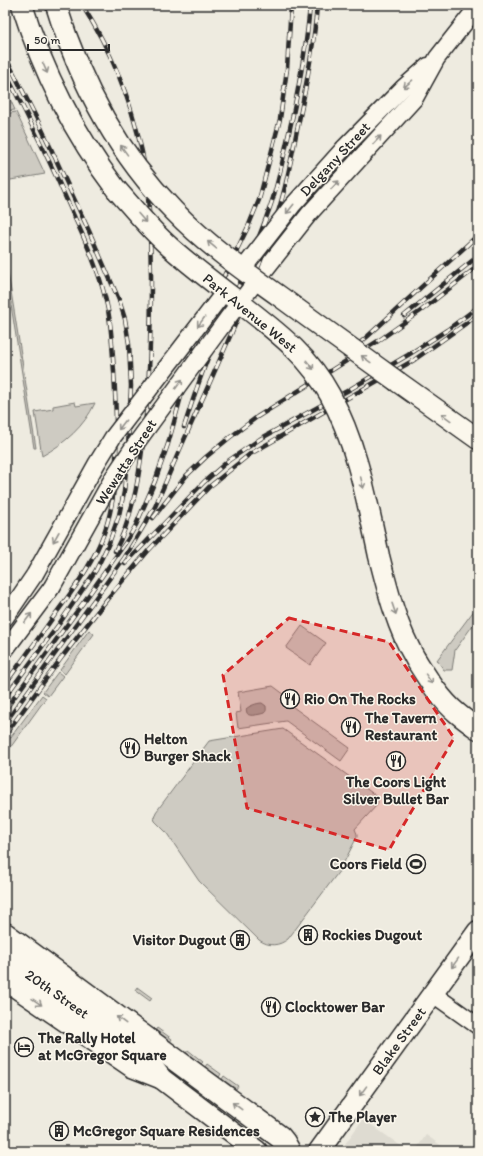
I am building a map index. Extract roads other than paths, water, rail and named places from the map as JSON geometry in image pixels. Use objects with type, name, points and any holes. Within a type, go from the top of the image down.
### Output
[{"type":"highway","points":[[5,934],[284,1144]]},
{"type":"main road","name":"Park Avenue West","points":[[22,5],[36,47],[61,101],[84,141],[105,173],[146,223],[171,248],[277,332],[297,350],[313,368],[330,395],[346,429],[358,467],[385,578],[398,624],[406,643],[429,680],[442,697],[457,713],[478,729]]},
{"type":"main road","name":"Park Avenue West","points":[[56,5],[86,85],[107,125],[121,147],[158,195],[174,212],[191,228],[250,275],[478,440]]},
{"type":"main road","name":"Blake Street","points":[[319,1151],[440,998],[478,932]]},
{"type":"main road","name":"20th Street","points":[[5,957],[142,1054],[162,1079],[257,1151]]},
{"type":"main road","name":"20th Street","points":[[5,980],[132,1067],[162,1079]]},
{"type":"street","name":"Delgany Street","points":[[250,275],[292,206],[344,148],[403,88],[437,58],[478,6]]},
{"type":"street","name":"Wewatta Street","points":[[5,618],[35,574],[113,437],[250,275]]},
{"type":"street","name":"Wewatta Street","points":[[5,650],[52,587],[114,476],[232,297]]},
{"type":"street","points":[[440,998],[478,1026]]},
{"type":"railway","points":[[82,5],[111,58],[132,113],[145,167],[149,214],[151,275],[150,332],[145,426],[136,490],[122,536],[115,551]]},
{"type":"railway","points":[[5,710],[128,539],[136,525],[155,481],[168,444],[193,353],[202,327],[259,200],[280,119],[287,69],[291,5]]},
{"type":"railway","points":[[184,427],[206,362],[251,257],[273,198],[298,91],[310,5]]},
{"type":"railway","points":[[5,723],[125,557],[155,507],[234,328],[263,255],[283,197],[312,52],[317,5]]},
{"type":"railway","points":[[5,56],[40,125],[119,300],[125,319],[129,344],[131,386],[124,492],[119,515],[109,543],[96,570],[59,624],[5,697]]},
{"type":"railway","points":[[5,72],[40,142],[83,235],[100,279],[110,318],[112,336],[116,442],[116,472],[112,501],[105,529],[96,553],[73,590],[5,684]]},
{"type":"railway","points":[[345,356],[478,235]]},
{"type":"railway","points":[[404,316],[478,256]]},
{"type":"railway","points":[[153,518],[186,476],[229,438],[257,417],[378,341],[422,310],[478,266]]},
{"type":"railway","points":[[125,564],[204,482],[228,461],[260,439],[408,355],[447,330],[478,307]]},
{"type":"railway","points":[[5,735],[62,657],[108,598],[148,551],[209,487],[250,454],[414,360],[478,315]]},
{"type":"place","name":"Rio On The Rocks","points":[[290,699]]},
{"type":"place","name":"The Tavern Restaurant","points":[[351,727]]},
{"type":"place","name":"Helton Burger Shack","points":[[130,748]]},
{"type":"place","name":"The Coors Light Silver Bullet Bar","points":[[396,761]]},
{"type":"place","name":"Coors Field","points":[[416,864]]},
{"type":"place","name":"Rockies Dugout","points":[[308,935]]},
{"type":"place","name":"Visitor Dugout","points":[[240,940]]},
{"type":"place","name":"Clocktower Bar","points":[[271,1007]]},
{"type":"place","name":"The Rally Hotel at McGregor Square","points":[[24,1047]]},
{"type":"place","name":"The Player","points":[[315,1117]]},
{"type":"place","name":"McGregor Square Residences","points":[[59,1131]]}]
